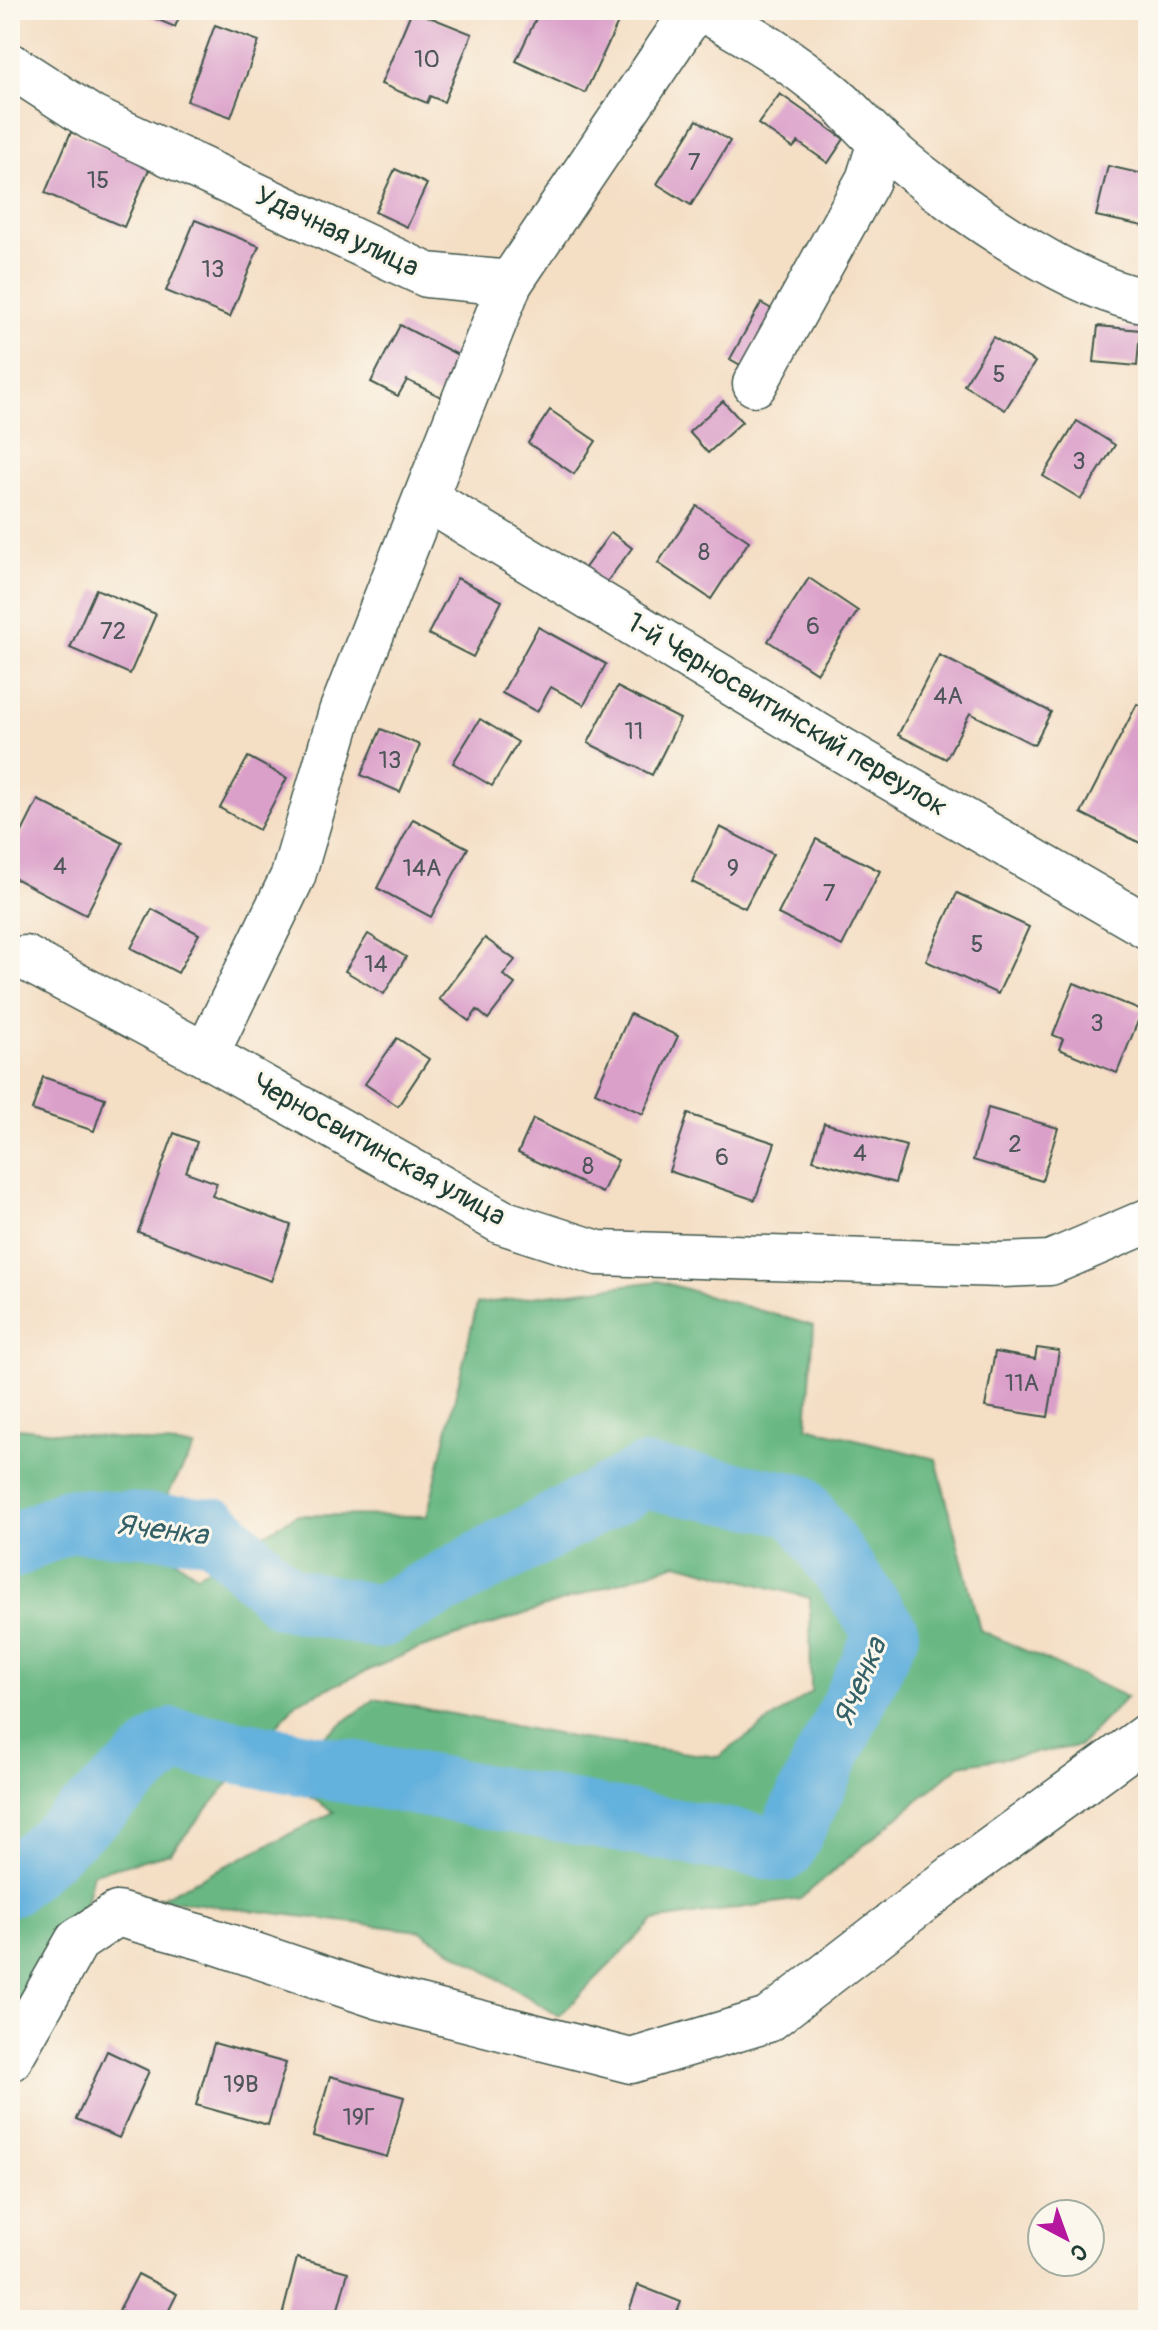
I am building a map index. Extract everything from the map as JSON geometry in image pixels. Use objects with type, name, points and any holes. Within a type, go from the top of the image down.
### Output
[{"type":"street","points":[[206,1055],[293,876],[341,712],[510,283],[694,10]]},
{"type":"street","points":[[704,10],[764,43],[832,95],[880,142],[1007,239],[1122,297],[1148,301]]},
{"type":"street","name":"Удачная улица","points":[[10,65],[92,118],[427,275],[510,283]]},
{"type":"street","points":[[755,384],[868,180],[880,142]]},
{"type":"street","name":"1-й Черносвитинский переулок","points":[[427,499],[839,748],[1148,927]]},
{"type":"street","name":"Черносвитинская улица","points":[[10,960],[25,958],[206,1055],[502,1222],[598,1253],[1038,1264],[1050,1263],[1148,1221]]},
{"type":"street","points":[[10,2059],[77,1941],[117,1914],[204,1938],[380,1997],[631,2061],[768,2020],[956,1875],[1148,1735]]},
{"type":"green space","points":[[658,1281],[814,1326],[807,1427],[936,1459],[980,1630],[1127,1697],[1079,1746],[960,1765],[800,1899],[653,1921],[559,2016],[420,1931],[159,1899],[334,1812],[273,1774],[375,1699],[581,1739],[718,1757],[811,1692],[810,1598],[677,1563],[410,1652],[297,1702],[170,1853],[93,1873],[81,1923],[10,2010],[10,1434],[19,1428],[195,1447],[143,1537],[197,1575],[296,1515],[427,1516],[477,1304]]},
{"type":"building","points":[[135,10],[182,10],[175,27]]},
{"type":"building","points":[[412,10],[472,34],[444,102],[430,96],[427,103],[381,84]]},
{"type":"building","points":[[540,10],[624,10],[585,93],[516,61]]},
{"type":"building","points":[[215,25],[259,41],[231,117],[187,101]]},
{"type":"building","points":[[780,94],[844,139],[828,163],[798,142],[793,148],[758,124]]},
{"type":"building","points":[[697,120],[730,141],[691,205],[657,184]]},
{"type":"building","points":[[71,132],[150,167],[124,227],[45,193]]},
{"type":"building","points":[[1108,166],[1148,175],[1148,227],[1096,216]]},
{"type":"building","points":[[395,169],[427,184],[407,227],[375,212]]},
{"type":"building","points":[[195,220],[259,246],[230,317],[166,291]]},
{"type":"building","points":[[761,303],[782,315],[751,371],[730,359]]},
{"type":"building","points":[[400,325],[462,357],[441,397],[407,380],[398,396],[371,382]]},
{"type":"building","points":[[1098,326],[1140,330],[1137,366],[1094,362]]},
{"type":"building","points":[[993,337],[1035,362],[1005,410],[964,385]]},
{"type":"building","points":[[723,401],[742,422],[708,453],[689,432]]},
{"type":"building","points":[[550,410],[596,441],[574,474],[528,443]]},
{"type":"building","points":[[1077,421],[1115,445],[1081,499],[1043,476]]},
{"type":"building","points":[[697,506],[749,541],[711,599],[658,563]]},
{"type":"building","points":[[611,532],[632,548],[603,587],[582,572]]},
{"type":"building","points":[[457,578],[502,601],[473,657],[428,634]]},
{"type":"building","points":[[809,578],[858,611],[817,673],[768,641]]},
{"type":"building","points":[[96,589],[156,614],[130,674],[70,648]]},
{"type":"building","points":[[538,627],[606,664],[584,705],[551,687],[537,712],[502,693]]},
{"type":"building","points":[[939,655],[1051,712],[1034,745],[970,713],[946,759],[898,735]]},
{"type":"building","points":[[617,687],[680,719],[652,775],[588,743]]},
{"type":"building","points":[[1137,704],[1148,710],[1148,847],[1081,813]]},
{"type":"building","points":[[480,719],[518,742],[492,786],[453,763]]},
{"type":"building","points":[[381,729],[420,745],[400,792],[361,775]]},
{"type":"building","points":[[248,757],[287,778],[259,830],[220,808]]},
{"type":"building","points":[[38,800],[123,843],[86,915],[10,876],[10,856]]},
{"type":"building","points":[[413,819],[468,848],[431,917],[377,888]]},
{"type":"building","points":[[720,827],[773,854],[745,908],[692,882]]},
{"type":"building","points":[[816,839],[880,871],[842,946],[778,914]]},
{"type":"building","points":[[957,893],[1029,927],[998,994],[926,961]]},
{"type":"building","points":[[152,909],[199,934],[178,973],[131,948]]},
{"type":"building","points":[[368,934],[406,957],[384,994],[345,971]]},
{"type":"building","points":[[485,938],[515,960],[503,975],[515,984],[488,1019],[477,1010],[469,1021],[439,999]]},
{"type":"building","points":[[1074,983],[1142,1011],[1117,1073],[1059,1049],[1063,1039],[1053,1035]]},
{"type":"building","points":[[630,1014],[678,1036],[643,1114],[595,1092]]},
{"type":"building","points":[[397,1038],[429,1059],[398,1106],[365,1084]]},
{"type":"building","points":[[43,1077],[105,1098],[94,1131],[32,1110]]},
{"type":"building","points":[[988,1108],[1058,1128],[1042,1181],[973,1160]]},
{"type":"building","points":[[688,1114],[775,1143],[755,1200],[669,1171]]},
{"type":"building","points":[[533,1119],[618,1160],[602,1193],[518,1153]]},
{"type":"building","points":[[824,1123],[906,1146],[895,1183],[813,1160]]},
{"type":"building","points":[[174,1133],[197,1142],[186,1172],[217,1183],[212,1196],[291,1225],[271,1281],[138,1232]]},
{"type":"building","points":[[1037,1348],[1059,1351],[1048,1417],[985,1407],[995,1352],[1035,1359]]},
{"type":"building","points":[[214,2043],[286,2063],[268,2125],[196,2105]]},
{"type":"building","points":[[107,2051],[149,2071],[119,2138],[76,2119]]},
{"type":"building","points":[[330,2076],[404,2097],[387,2157],[313,2136]]},
{"type":"building","points":[[297,2258],[348,2272],[335,2320],[281,2320]]},
{"type":"building","points":[[138,2274],[177,2294],[164,2320],[139,2320],[119,2310]]},
{"type":"building","points":[[638,2285],[681,2302],[674,2320],[653,2320],[629,2311]]},
{"type":"waterway","name":"Яченка","points":[[10,1548],[68,1520],[215,1530],[285,1598],[379,1617],[644,1477],[798,1505],[887,1633],[783,1850],[172,1740],[10,1884]]}]
